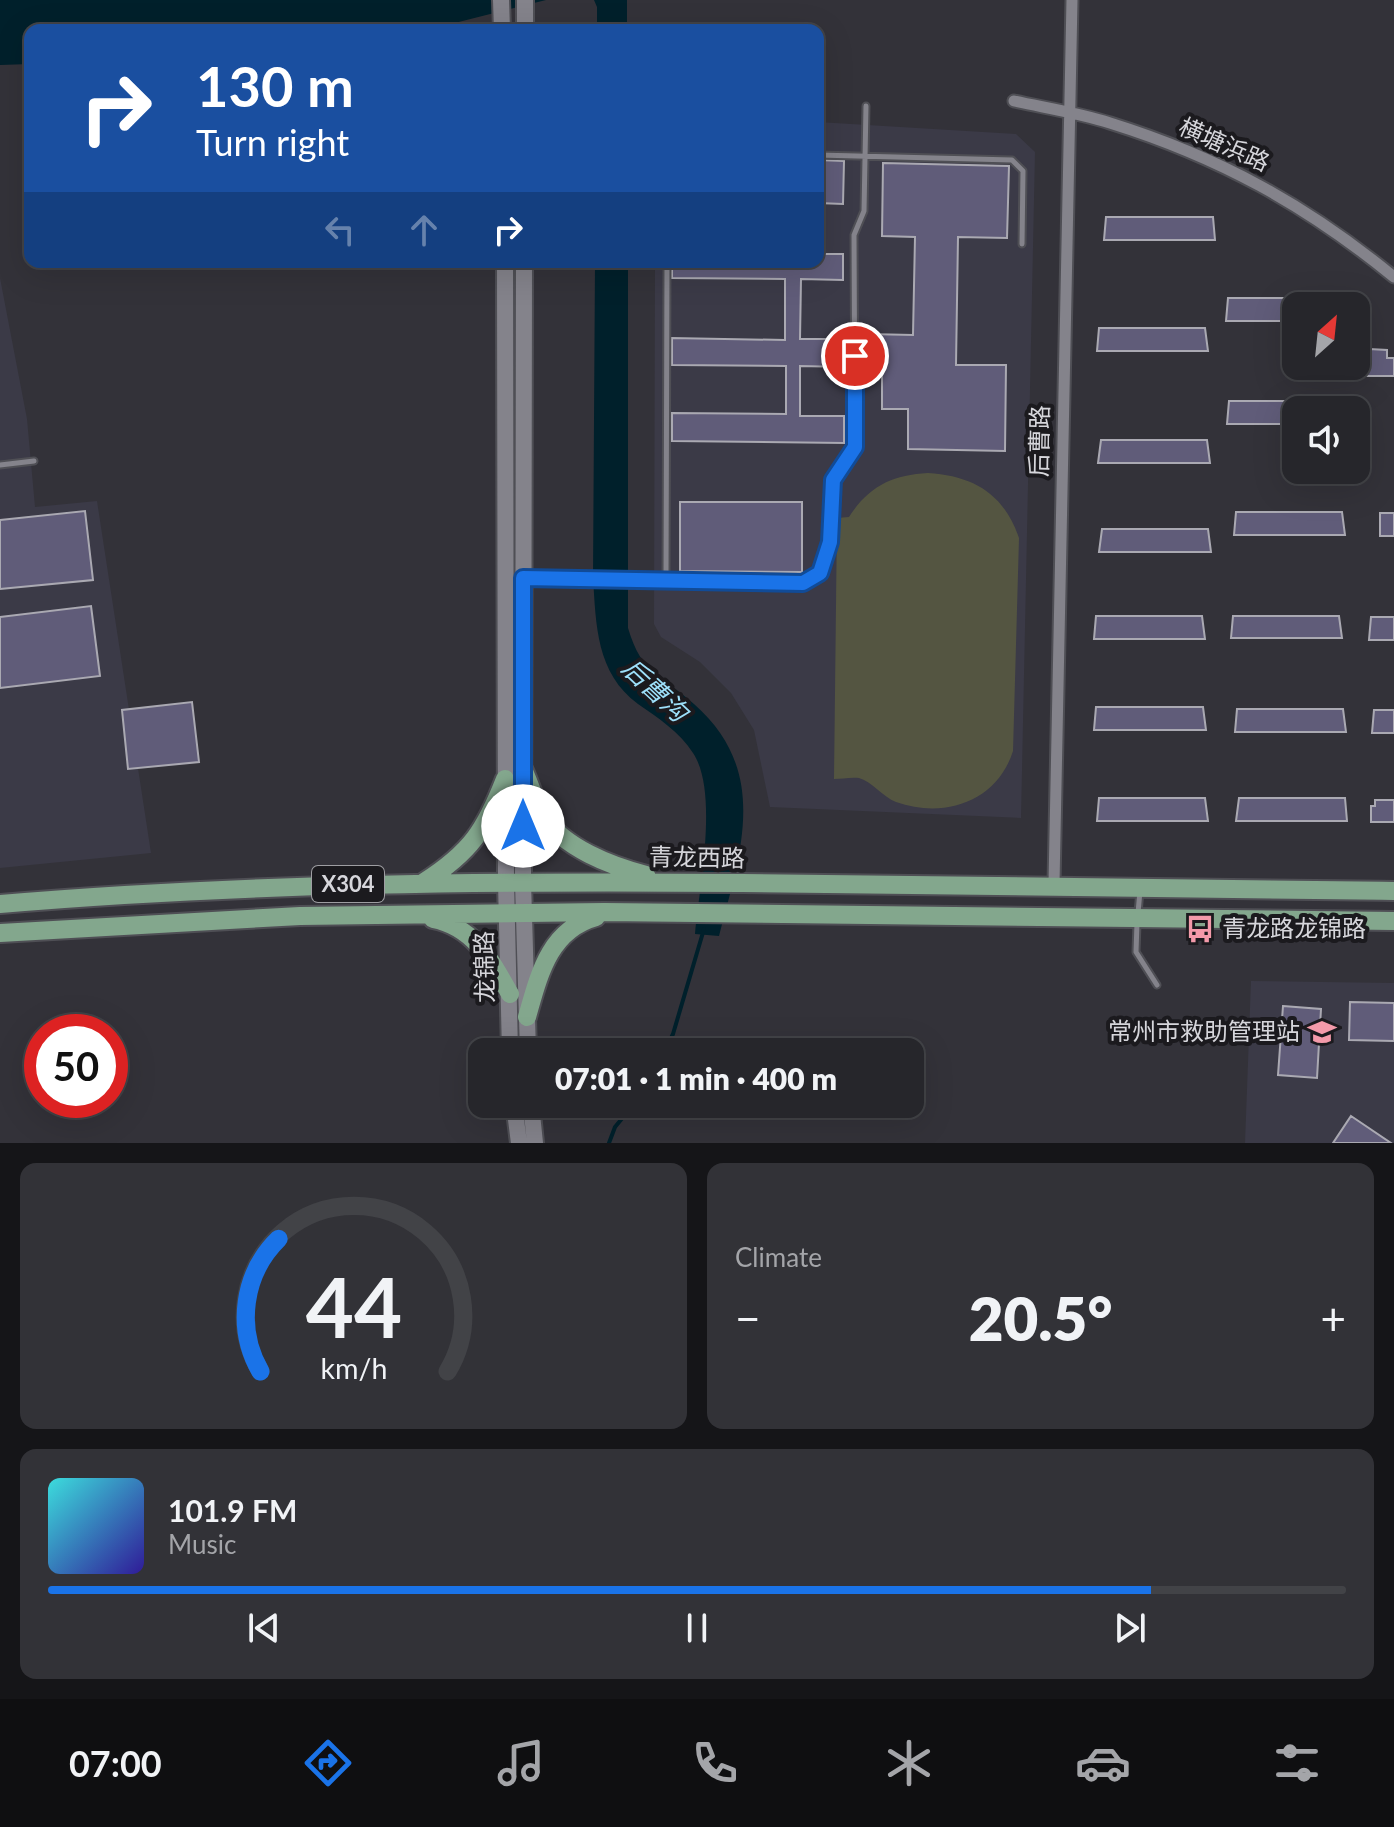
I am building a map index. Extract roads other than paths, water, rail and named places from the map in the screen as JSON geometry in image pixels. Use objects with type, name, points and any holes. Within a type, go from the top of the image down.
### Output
[{"type":"main road","points":[[501,0],[502,24]]},
{"type":"main road","points":[[525,0],[525,24]]},
{"type":"main road","points":[[505,268],[505,779],[514,882]]},
{"type":"main road","points":[[514,882],[523,769],[524,268]]},
{"type":"main road","points":[[523,769],[544,817],[574,844],[612,866],[668,881]]},
{"type":"main road","points":[[424,882],[472,846],[489,819],[505,779]]},
{"type":"main road","name":"青龙西路","points":[[0,904],[143,892],[424,882],[1054,883],[1394,891]]},
{"type":"main road","name":"龙锦路","points":[[514,882],[528,1038]]},
{"type":"main road","points":[[527,1017],[541,967],[560,936],[581,921],[615,912]]},
{"type":"main road","points":[[0,933],[300,916],[615,912],[1394,921]]},
{"type":"main road","name":"龙锦路","points":[[510,1038],[516,913]]},
{"type":"main road","points":[[407,914],[451,923],[477,942],[510,994]]},
{"type":"main road","points":[[516,1118],[519,1143]]},
{"type":"main road","points":[[532,1118],[535,1143]]},
{"type":"street","name":"后曹路","points":[[1054,883],[1072,0]]},
{"type":"street","name":"横塘浜路","points":[[1014,101],[1107,122],[1160,140],[1257,182],[1327,223],[1394,277]]},
{"type":"lane","points":[[523,578],[803,583],[820,573],[830,542],[833,480],[855,447],[854,235],[864,211],[866,106]]},
{"type":"lane","points":[[824,155],[1012,160],[1023,171],[1022,244]]},
{"type":"lane","points":[[666,580],[667,268]]},
{"type":"lane","points":[[0,465],[34,461]]},
{"type":"lane","points":[[1141,886],[1136,952],[1157,985]]},
{"type":"water","points":[[0,0],[546,0],[451,24],[24,24],[24,64],[0,65]]},
{"type":"water","points":[[594,0],[627,0],[627,24],[597,24]]},
{"type":"water","points":[[595,268],[628,268],[628,628],[633,644],[646,665],[694,704],[718,730],[733,757],[741,784],[741,843],[719,936],[695,934],[706,815],[701,770],[682,738],[624,692],[614,678],[606,663],[597,630],[593,577]]},
{"type":"waterway","name":"后曹沟","points":[[671,1038],[704,929]]},
{"type":"waterway","name":"后曹沟","points":[[609,1143],[622,1118]]},
{"type":"place","name":"青龙路龙锦路","points":[[1200,929]]},
{"type":"place","name":"常州市救助管理站","points":[[1322,1032]]}]
